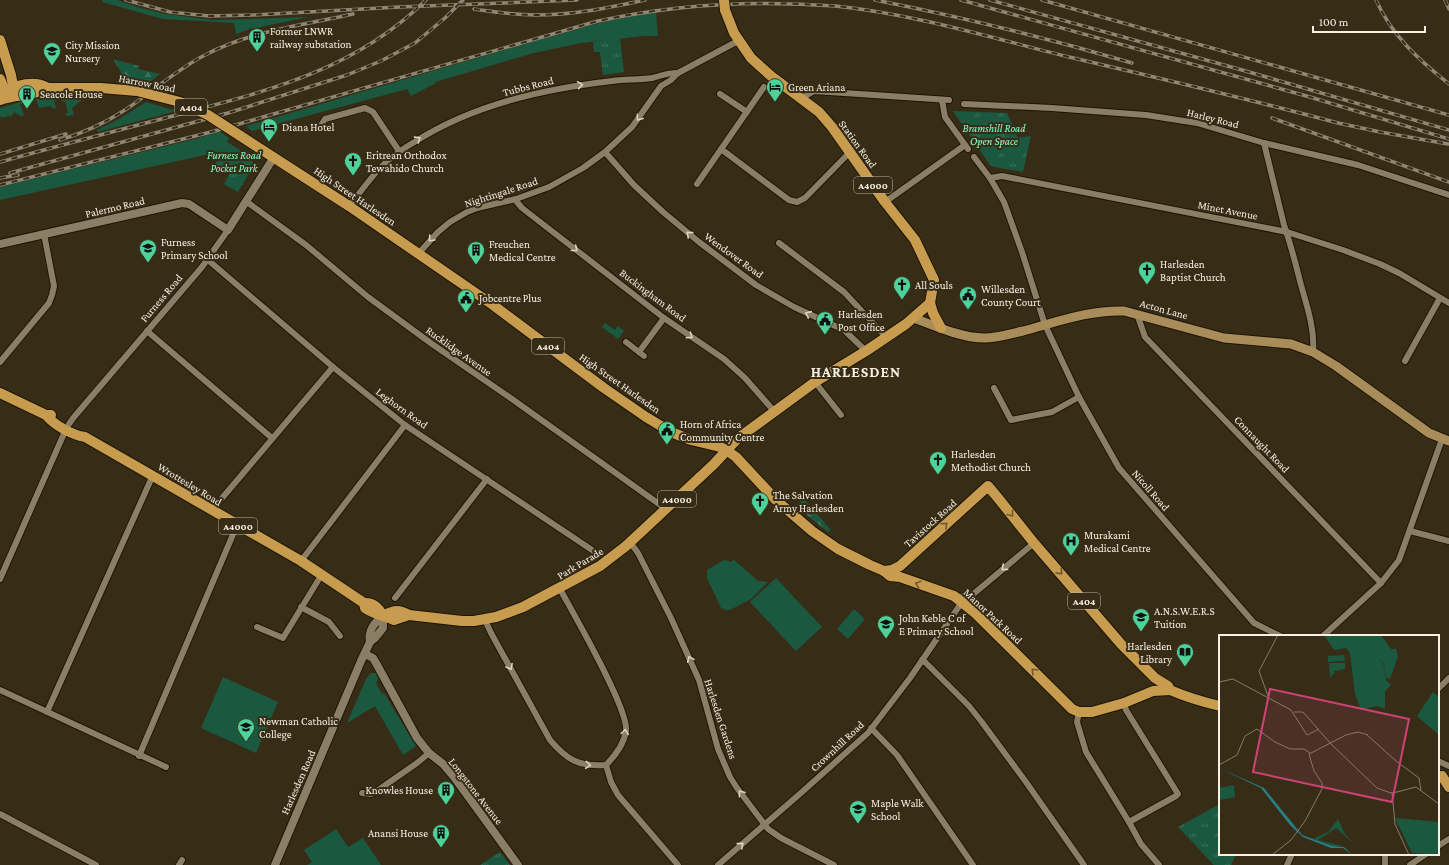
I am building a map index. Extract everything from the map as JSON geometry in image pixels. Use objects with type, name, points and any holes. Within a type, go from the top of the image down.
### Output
[{"type":"main road","name":"Station Road","points":[[724,5],[731,28],[751,58],[771,76],[819,112],[832,126],[885,202],[915,240],[926,260],[934,280],[930,303]]},
{"type":"main road","points":[[0,40],[7,94]]},
{"type":"main road","points":[[0,79],[7,94]]},
{"type":"main road","name":"Harrow Road","points":[[7,94],[31,84],[42,84],[48,88],[101,88],[137,91],[180,102],[208,115],[274,158]]},
{"type":"main road","name":"High Street Harlesden","points":[[274,158],[349,206],[493,305],[604,388],[646,417],[671,432],[691,440],[720,446],[726,450]]},
{"type":"main road","points":[[726,450],[737,439],[774,411],[815,382],[863,353],[914,318],[930,303],[933,313],[941,328]]},
{"type":"main road","name":"Acton Lane","points":[[914,318],[941,328],[974,337],[985,338],[1001,336],[1084,314],[1108,310],[1124,311],[1224,338],[1291,344],[1313,352],[1336,366],[1429,433],[1446,440]]},
{"type":"main road","name":"Wrottesley Road","points":[[0,392],[46,415],[50,420],[68,427],[78,436],[85,437],[153,475],[301,561],[364,603],[365,608],[373,613],[384,616],[394,616]]},
{"type":"main road","name":"Park Parade","points":[[394,616],[409,615],[462,621],[486,620],[523,607],[560,589],[600,566],[630,542],[714,464],[726,450]]},
{"type":"main road","name":"Manor Park Road","points":[[726,450],[736,457],[770,495],[812,531],[838,549],[870,566],[884,571],[890,576],[900,577],[954,596],[974,612],[1072,709],[1079,712]]},
{"type":"main road","name":"Tavistock Road","points":[[884,571],[892,570],[900,566],[988,486],[1034,543]]},
{"type":"main road","name":"A404","points":[[1034,543],[1121,644],[1155,678],[1168,686],[1170,690]]},
{"type":"main road","points":[[900,566],[898,572],[900,577]]},
{"type":"main road","points":[[1153,691],[1155,678]]},
{"type":"main road","name":"A404","points":[[1079,712],[1092,712],[1124,703],[1153,691],[1170,690],[1197,700],[1219,706]]},
{"type":"main road","points":[[1443,776],[1449,787]]},
{"type":"street","name":"Tubbs Road","points":[[349,206],[381,166],[399,151],[431,131],[452,121],[486,108],[572,86],[626,79],[653,78],[668,72],[678,73],[738,40]]},
{"type":"street","name":"Nightingale Road","points":[[418,254],[438,232],[450,222],[467,212],[477,208],[516,199],[548,187],[583,168],[606,152],[632,127],[661,86],[671,80],[678,73]]},
{"type":"street","points":[[697,184],[764,87]]},
{"type":"street","points":[[802,98],[814,91],[946,100],[945,117],[967,147],[885,202]]},
{"type":"street","points":[[720,94],[747,112]]},
{"type":"street","name":"Harley Road","points":[[964,104],[1146,114],[1203,124],[1264,143],[1358,166],[1449,195]]},
{"type":"street","points":[[320,126],[325,119],[365,108],[370,109],[399,151]]},
{"type":"street","points":[[1264,143],[1307,306],[1314,340],[1313,352]]},
{"type":"street","points":[[721,149],[789,200],[797,202],[805,198],[850,152]]},
{"type":"street","name":"Wendover Road","points":[[606,152],[634,185],[699,242],[756,285],[794,308],[844,330],[863,353]]},
{"type":"street","name":"Nicoll Road","points":[[974,157],[990,178],[1004,202],[1010,216],[1045,325],[1079,397],[1125,476],[1254,623],[1278,635]]},
{"type":"street","name":"Furness Road","points":[[0,579],[68,427],[74,417],[208,260],[247,202],[274,158]]},
{"type":"street","name":"Minet Avenue","points":[[990,178],[1002,176],[1009,177],[1287,232],[1380,264],[1399,273],[1449,303]]},
{"type":"street","name":"Buckingham Road","points":[[516,199],[522,208],[664,318],[724,359],[745,378],[774,411]]},
{"type":"street","name":"Rucklidge Avenue","points":[[247,202],[306,245],[368,297],[432,344],[666,509]]},
{"type":"street","name":"Palermo Road","points":[[0,244],[182,203],[189,204],[228,230]]},
{"type":"street","points":[[0,362],[49,303],[52,295],[54,286],[44,234]]},
{"type":"street","points":[[779,243],[844,292],[886,337]]},
{"type":"street","name":"Leghorn Road","points":[[208,260],[333,367],[405,424],[598,554]]},
{"type":"street","points":[[1405,361],[1440,298]]},
{"type":"street","name":"Connaught Road","points":[[1137,314],[1145,337],[1381,583]]},
{"type":"street","points":[[626,342],[641,354],[664,318]]},
{"type":"street","points":[[147,331],[272,438]]},
{"type":"street","points":[[212,510],[333,367]]},
{"type":"street","points":[[815,382],[841,415]]},
{"type":"street","points":[[994,388],[1011,420],[1052,412],[1079,397]]},
{"type":"street","points":[[301,561],[405,424]]},
{"type":"street","points":[[1324,635],[1381,583],[1399,560],[1446,440]]},
{"type":"street","points":[[47,712],[153,475]]},
{"type":"street","points":[[395,598],[487,479]]},
{"type":"street","points":[[140,756],[237,525]]},
{"type":"street","points":[[1410,531],[1449,541]]},
{"type":"street","name":"Harlesden Gardens","points":[[630,542],[638,553],[672,618],[698,680],[718,749],[730,777],[768,829],[781,838],[834,865]]},
{"type":"street","points":[[954,596],[966,598],[971,596],[1034,543]]},
{"type":"street","points":[[257,628],[283,638],[322,574]]},
{"type":"street","points":[[486,620],[491,633],[550,740],[558,750],[571,760],[588,765],[606,764],[614,757],[623,741],[626,730],[625,721],[608,680],[560,589]]},
{"type":"street","name":"Crownhill Road","points":[[718,865],[808,788],[868,733],[910,678],[962,602]]},
{"type":"street","points":[[301,607],[329,622],[340,636]]},
{"type":"street","name":"Harlesden Road","points":[[275,865],[370,642],[369,635],[374,623],[384,616]]},
{"type":"street","name":"Longstone Avenue","points":[[363,658],[379,669],[417,738],[429,753],[443,764],[454,777],[518,865]]},
{"type":"street","points":[[922,660],[926,662],[981,721],[1084,865]]},
{"type":"street","points":[[1439,688],[1449,678]]},
{"type":"street","points":[[0,690],[166,767]]},
{"type":"street","points":[[1124,703],[1126,710],[1178,794],[1129,822]]},
{"type":"street","points":[[1079,712],[1077,722],[1086,752],[1141,844],[1160,865]]},
{"type":"street","points":[[871,728],[897,755],[973,865]]},
{"type":"street","points":[[362,793],[374,793],[429,753]]},
{"type":"street","points":[[1439,761],[1449,766]]},
{"type":"street","points":[[606,764],[618,795],[678,865]]},
{"type":"street","points":[[0,814],[96,865]]},
{"type":"street","points":[[1439,845],[1449,839]]},
{"type":"street","points":[[1288,865],[1292,855]]},
{"type":"street","points":[[1410,865],[1425,855]]},
{"type":"green space","points":[[103,0],[117,0],[165,14],[214,20],[309,17],[250,29],[236,34],[234,23],[163,19],[102,2]]},
{"type":"green space","points":[[656,12],[658,36],[644,36],[581,43],[534,53],[435,82],[436,83],[411,96],[407,89],[266,127],[264,129],[262,128],[252,131],[246,126],[545,38],[611,20]]},
{"type":"green space","points":[[620,38],[624,72],[603,75],[600,52],[594,52],[593,42]]},
{"type":"green space","points":[[113,59],[139,66],[138,69],[160,74],[146,85],[121,80],[121,72]]},
{"type":"green space","points":[[83,95],[83,99],[72,108],[74,115],[66,116],[65,114],[68,113],[65,101],[62,102],[61,99],[54,101],[56,108],[53,109],[51,106],[39,108],[36,99]]},
{"type":"green space","points":[[30,99],[31,101],[20,104],[24,116],[20,116],[14,112],[11,117],[9,116],[2,118],[0,116],[0,108]]},
{"type":"green space","points":[[146,102],[176,111],[98,132],[97,130],[119,119]]},
{"type":"green space","name":"Bramshill Road Open Space","points":[[953,111],[1007,113],[1018,138],[1031,136],[1023,172],[990,165]]},
{"type":"green space","points":[[219,131],[229,138],[223,151],[0,200],[0,187],[199,138]]},
{"type":"green space","name":"Furness Road Pocket Park","points":[[227,142],[251,157],[254,165],[238,192],[224,184],[230,173],[215,165]]},
{"type":"green space","points":[[605,323],[615,330],[618,326],[624,331],[618,339],[602,327]]},
{"type":"green space","points":[[804,499],[831,530],[828,532],[796,506]]},
{"type":"green space","points":[[733,559],[758,581],[768,582],[751,599],[730,610],[726,610],[721,608],[707,578],[707,570],[724,560],[732,562]]},
{"type":"green space","points":[[776,578],[822,627],[796,651],[750,602]]},
{"type":"green space","points":[[854,609],[865,619],[848,639],[837,629]]},
{"type":"green space","points":[[371,673],[376,673],[379,677],[376,683],[382,694],[384,693],[416,746],[403,755],[375,706],[347,723],[366,679]]},
{"type":"green space","points":[[223,677],[278,702],[256,753],[201,728]]},
{"type":"green space","points":[[1219,796],[1219,855],[1236,855],[1231,865],[1214,865],[1178,827],[1218,805]]},
{"type":"green space","points":[[336,829],[348,847],[363,838],[381,865],[307,865],[312,862],[304,850]]},
{"type":"green space","points":[[500,852],[510,865],[480,865]]},
{"type":"railway","points":[[126,0],[170,12],[209,16],[577,0]]},
{"type":"railway","points":[[0,162],[242,97],[308,75],[369,45],[398,24],[426,0]]},
{"type":"railway","points":[[10,173],[228,113],[347,75],[381,61],[415,43],[445,18],[463,0]]},
{"type":"railway","points":[[474,9],[520,14],[549,15],[618,6],[645,0]]},
{"type":"railway","points":[[875,0],[1004,28],[1132,63]]},
{"type":"railway","points":[[961,0],[1310,97],[1449,139]]},
{"type":"railway","points":[[990,0],[1242,70],[1449,130]]},
{"type":"railway","points":[[1042,0],[1449,115]]},
{"type":"railway","points":[[1376,0],[1382,13],[1398,36],[1427,66],[1449,84]]},
{"type":"railway","points":[[1445,0],[1449,9]]},
{"type":"railway","points":[[0,185],[211,132],[598,21],[627,15],[686,7],[775,3],[835,6],[865,10],[953,27],[1338,123],[1448,144]]},
{"type":"railway","points":[[60,140],[110,119],[135,103],[184,67],[223,47],[259,34],[353,14]]},
{"type":"railway","points":[[1272,118],[1449,182]]},
{"type":"railway","points":[[0,154],[66,134]]},
{"type":"railway","points":[[0,178],[18,175]]},
{"type":"place","name":"Former LNWR railway substation","points":[[257,52]]},
{"type":"place","name":"City Mission Nursery","points":[[52,66]]},
{"type":"place","name":"Green Ariana","points":[[775,102]]},
{"type":"place","name":"Seacole House","points":[[27,109]]},
{"type":"place","name":"Diana Hotel","points":[[269,142]]},
{"type":"place","name":"Eritrean Orthodox Tewahido Church","points":[[353,176]]},
{"type":"place","name":"Furness Primary School","points":[[148,263]]},
{"type":"place","name":"Freuchen Medical Centre","points":[[476,265]]},
{"type":"place","name":"Harlesden Baptist Church","points":[[1147,285]]},
{"type":"place","name":"All Souls","points":[[902,300]]},
{"type":"place","name":"Willesden County Court","points":[[968,310]]},
{"type":"place","name":"Jobcentre Plus","points":[[466,313]]},
{"type":"place","name":"Harlesden Post Office","points":[[825,335]]},
{"type":"place","name":"Horn of Africa Community Centre","points":[[667,445]]},
{"type":"place","name":"Harlesden Methodist Church","points":[[938,475]]},
{"type":"place","name":"The Salvation Army Harlesden","points":[[760,516]]},
{"type":"place","name":"Murakami Medical Centre","points":[[1071,556]]},
{"type":"place","name":"A.N.S.W.E.R.S Tuition","points":[[1141,632]]},
{"type":"place","name":"John Keble C of E Primary School","points":[[886,639]]},
{"type":"place","name":"Harlesden Library","points":[[1185,667]]},
{"type":"place","name":"Newman Catholic College","points":[[246,742]]},
{"type":"place","name":"Knowles House","points":[[446,805]]},
{"type":"place","name":"Maple Walk School","points":[[858,824]]},
{"type":"place","name":"Anansi House","points":[[441,848]]},
{"type":"district","name":"HARLESDEN","points":[[856,372]]}]
